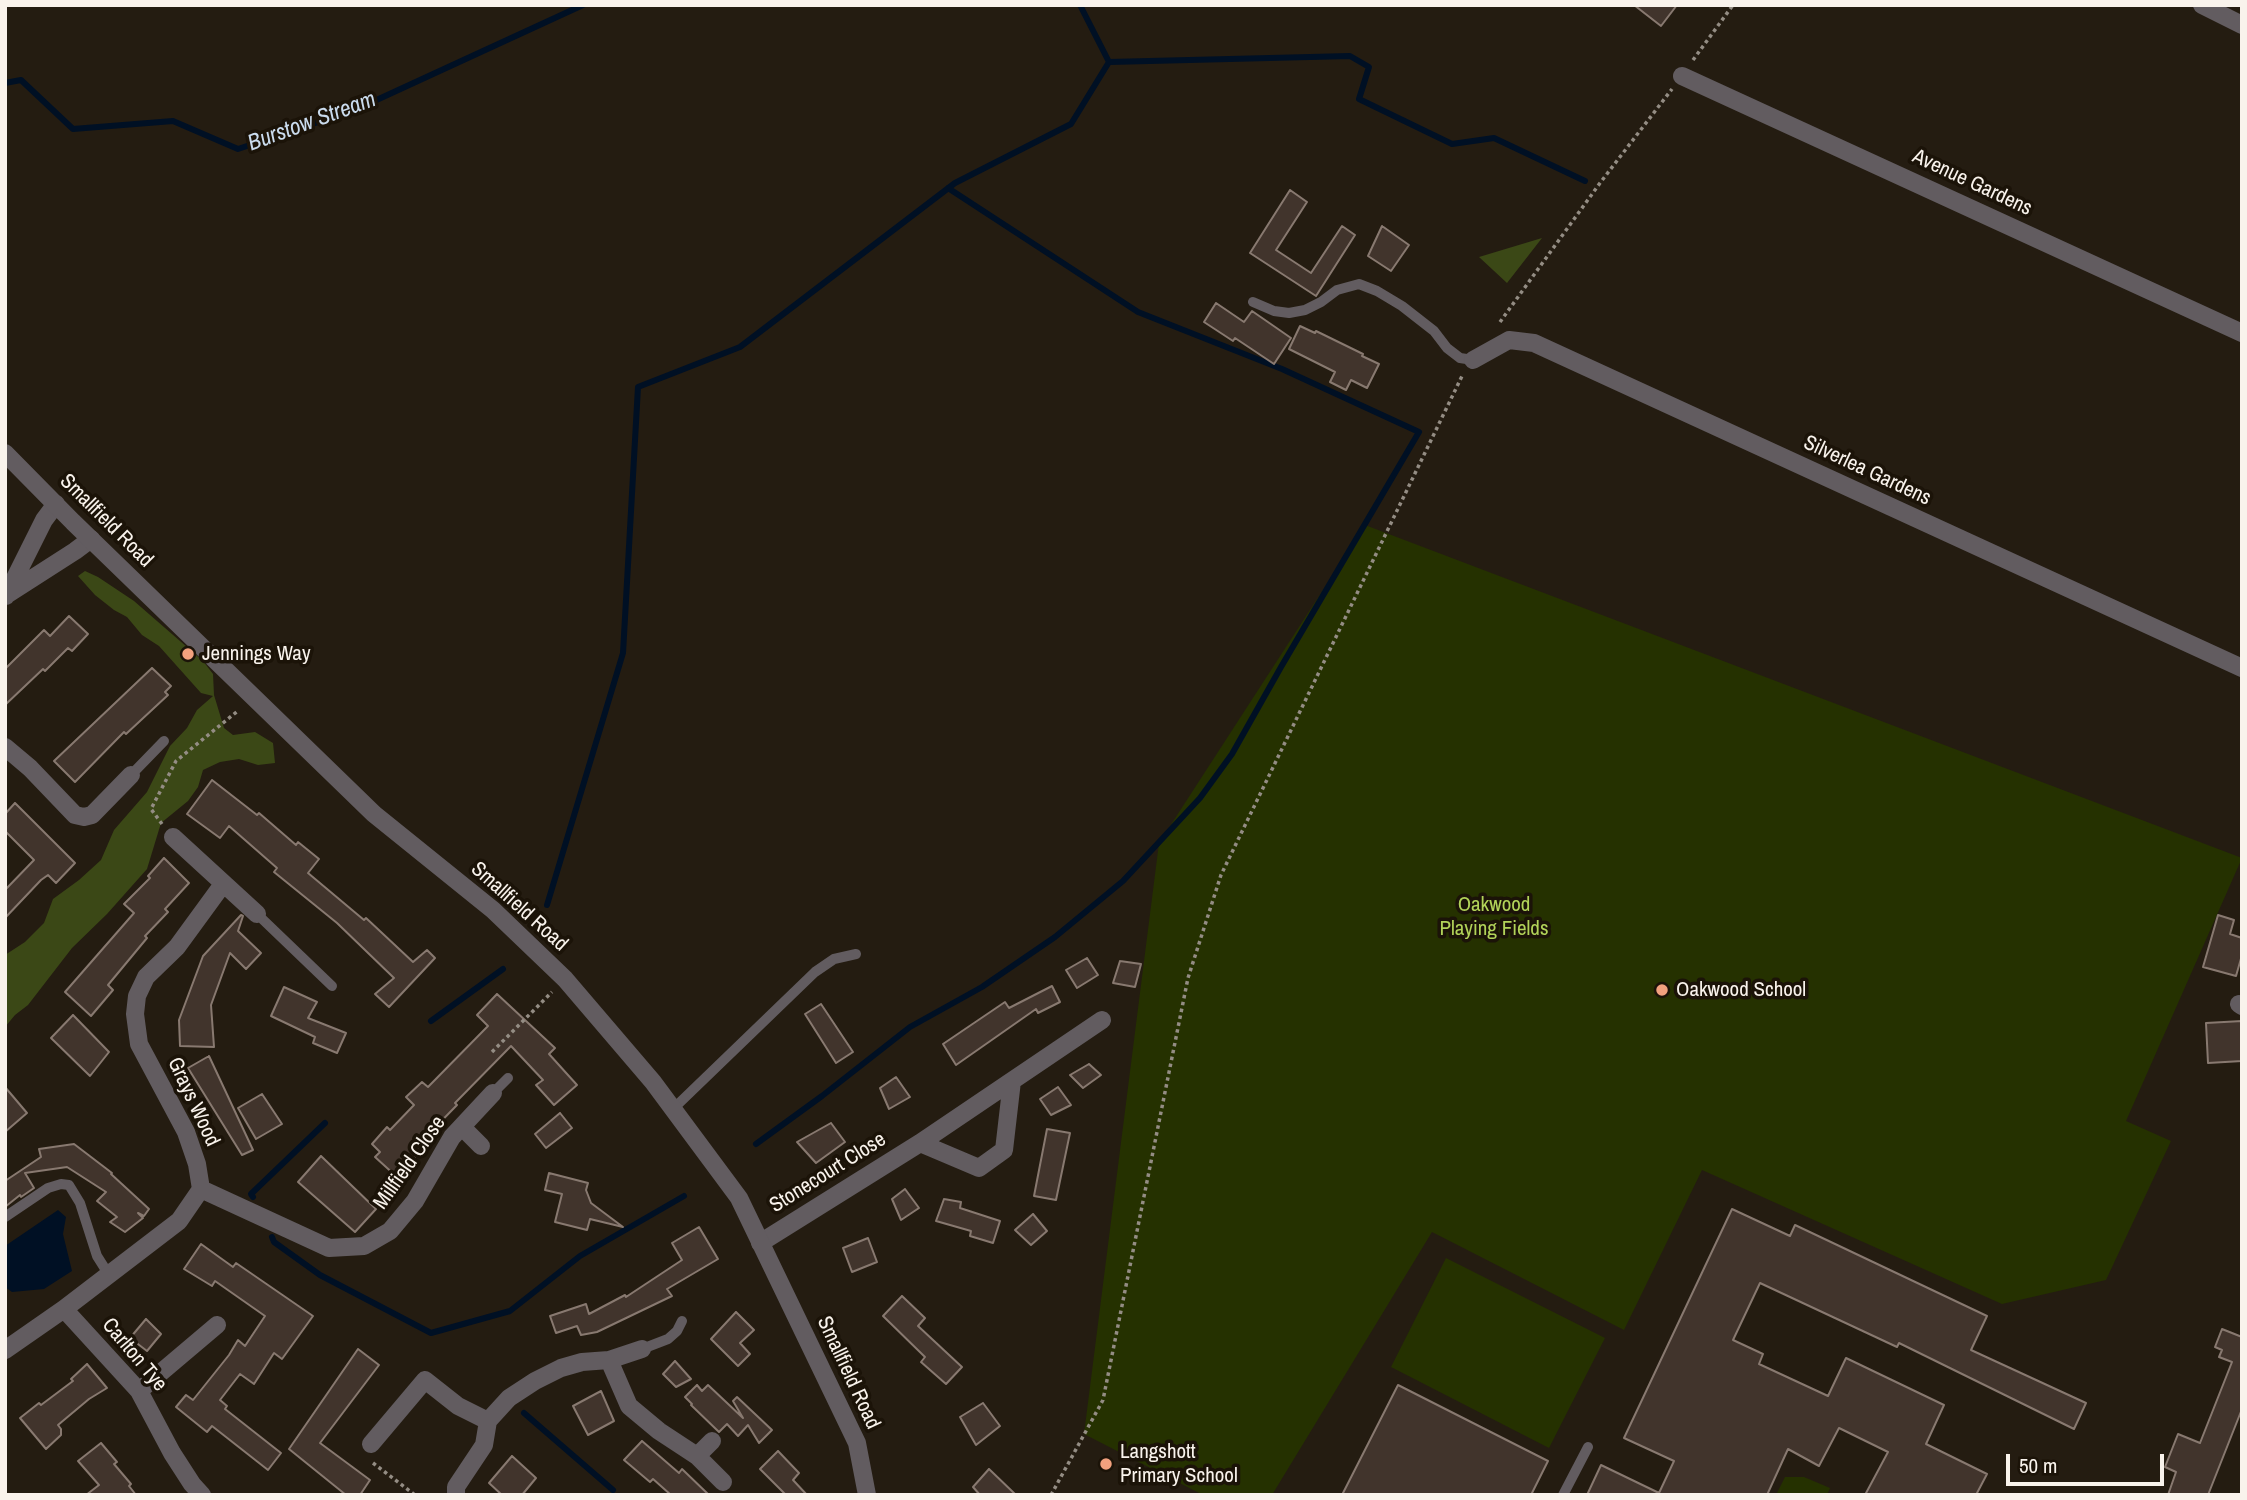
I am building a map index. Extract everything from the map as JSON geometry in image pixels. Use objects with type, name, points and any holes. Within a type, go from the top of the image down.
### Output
[{"type":"street","points":[[2202,5],[2242,25]]},
{"type":"street","name":"Avenue Gardens","points":[[1682,76],[2242,333]]},
{"type":"street","name":"Silverlea Gardens","points":[[1473,360],[1509,340],[1534,343],[2242,668]]},
{"type":"street","name":"Smallfield Road","points":[[5,453],[374,814],[492,910],[565,979],[653,1082],[739,1198],[857,1443],[867,1495]]},
{"type":"street","points":[[6,596],[44,520],[56,504]]},
{"type":"street","points":[[6,596],[91,539]]},
{"type":"street","points":[[5,747],[30,768],[75,815],[84,817],[92,814],[131,775]]},
{"type":"street","points":[[173,837],[257,914]]},
{"type":"street","name":"Grays Wood","points":[[201,1189],[197,1164],[186,1132],[139,1044],[135,1014],[137,996],[146,977],[177,947],[222,884]]},
{"type":"street","name":"Stonecourt Close","points":[[760,1242],[920,1143],[1102,1020]]},
{"type":"street","name":"Stonecourt Close","points":[[920,1143],[979,1168],[1004,1150],[1012,1081]]},
{"type":"street","name":"Millfield Close","points":[[201,1189],[329,1248],[364,1246],[390,1231],[415,1200],[452,1137],[494,1093]]},
{"type":"street","points":[[462,1127],[481,1146]]},
{"type":"street","points":[[7,1344],[64,1309],[179,1221],[201,1189]]},
{"type":"street","name":"Carlton Tye","points":[[64,1309],[139,1391],[172,1453],[202,1495]]},
{"type":"street","points":[[139,1391],[217,1325]]},
{"type":"street","points":[[456,1495],[456,1487],[484,1445],[488,1421],[509,1398],[561,1368],[582,1362],[609,1360],[642,1349]]},
{"type":"street","points":[[609,1360],[629,1406],[659,1431],[697,1456],[723,1482]]},
{"type":"street","points":[[371,1444],[425,1380],[458,1406],[488,1421]]},
{"type":"street","points":[[697,1456],[712,1441]]},
{"type":"lane","points":[[1253,302],[1274,311],[1289,313],[1305,310],[1337,290],[1359,284],[1402,306],[1434,331],[1447,348],[1460,358],[1473,360]]},
{"type":"lane","points":[[131,775],[164,741]]},
{"type":"lane","points":[[257,914],[332,986]]},
{"type":"lane","points":[[673,1109],[815,972],[834,959],[856,954]]},
{"type":"lane","points":[[494,1093],[508,1078]]},
{"type":"lane","points":[[5,1217],[48,1188],[61,1184],[69,1185],[80,1203],[97,1256],[109,1275]]},
{"type":"lane","points":[[642,1349],[668,1339],[677,1331],[682,1321]]},
{"type":"lane","points":[[1563,1495],[1588,1447]]},
{"type":"path","points":[[1497,327],[1733,5]]},
{"type":"path","points":[[1051,1495],[1102,1400],[1188,978],[1221,874],[1388,534],[1454,392],[1473,360]]},
{"type":"path","points":[[173,837],[156,818],[152,809],[176,761],[254,698]]},
{"type":"path","points":[[492,1052],[565,979]]},
{"type":"path","points":[[371,1444],[362,1455],[415,1495]]},
{"type":"green space","points":[[1542,238],[1507,283],[1479,257]]},
{"type":"green space","name":"Oakwood Playing Fields","points":[[1365,525],[2242,858],[2126,1121],[2171,1141],[2106,1280],[2002,1304],[1702,1170],[1624,1330],[1432,1232],[1272,1495],[1203,1495],[1084,1434],[1159,843]]},
{"type":"green space","points":[[85,571],[134,601],[203,661],[213,674],[214,695],[224,728],[233,735],[255,732],[273,743],[275,763],[258,765],[239,759],[220,762],[203,770],[198,787],[188,801],[161,823],[147,869],[72,948],[28,1005],[5,1027],[5,955],[25,942],[44,923],[53,899],[101,860],[114,830],[147,792],[170,746],[187,728],[197,710],[213,696],[201,693],[159,646],[142,635],[127,617],[95,595],[78,576]]},
{"type":"green space","points":[[1446,1258],[1605,1338],[1549,1448],[1391,1367]]},
{"type":"green space","points":[[1785,1477],[1804,1477],[1830,1488],[1827,1495],[1776,1495]]},
{"type":"water","points":[[58,1210],[66,1217],[63,1234],[72,1271],[44,1289],[12,1292],[5,1287],[5,1246]]},
{"type":"building","points":[[1634,5],[1677,5],[1661,26]]},
{"type":"building","points":[[1290,190],[1307,202],[1276,250],[1311,273],[1342,226],[1355,235],[1316,296],[1250,253]]},
{"type":"building","points":[[1382,226],[1409,245],[1391,271],[1368,256]]},
{"type":"building","points":[[1216,303],[1244,322],[1252,311],[1291,338],[1274,364],[1235,338],[1233,341],[1204,322]]},
{"type":"building","points":[[1300,326],[1315,333],[1316,331],[1379,364],[1367,388],[1351,380],[1346,390],[1330,382],[1335,372],[1289,349]]},
{"type":"building","points":[[69,616],[88,634],[72,651],[68,648],[45,671],[43,669],[5,705],[5,669],[44,630],[50,636]]},
{"type":"building","points":[[152,668],[171,686],[165,692],[168,695],[126,734],[124,732],[75,782],[54,761]]},
{"type":"building","points":[[212,780],[257,815],[259,813],[296,845],[298,842],[319,859],[308,873],[364,920],[366,918],[413,962],[427,950],[435,958],[389,1007],[375,994],[394,978],[337,923],[274,872],[277,868],[229,826],[220,838],[187,814]]},
{"type":"building","points":[[15,803],[75,863],[56,883],[48,875],[41,880],[5,918],[5,890],[34,860],[5,831],[5,814]]},
{"type":"building","points":[[164,858],[189,883],[165,909],[168,912],[145,936],[147,938],[108,985],[113,990],[91,1016],[65,992],[134,913],[124,904],[150,878],[148,876]]},
{"type":"building","points":[[241,915],[243,916],[238,931],[261,953],[246,969],[230,953],[211,1005],[214,1047],[180,1046],[179,1020],[203,956]]},
{"type":"building","points":[[2218,915],[2234,920],[2230,934],[2242,938],[2242,955],[2236,976],[2203,967]]},
{"type":"building","points":[[1087,958],[1098,975],[1077,988],[1066,970]]},
{"type":"building","points":[[1120,961],[1141,964],[1135,987],[1113,983]]},
{"type":"building","points":[[1052,986],[1060,1002],[1038,1013],[1036,1009],[956,1065],[943,1044],[1005,1002],[1009,1008]]},
{"type":"building","points":[[284,987],[317,1002],[308,1018],[346,1033],[337,1053],[313,1043],[315,1037],[271,1016]]},
{"type":"building","points":[[497,994],[555,1048],[549,1054],[577,1085],[554,1105],[536,1085],[543,1080],[511,1046],[418,1145],[422,1149],[397,1177],[375,1157],[380,1152],[372,1144],[387,1127],[390,1130],[414,1105],[406,1097],[422,1082],[428,1087],[488,1026],[477,1015]]},
{"type":"building","points":[[821,1004],[853,1052],[836,1063],[805,1014]]},
{"type":"building","points":[[73,1015],[109,1052],[90,1076],[51,1038]]},
{"type":"building","points":[[2242,1021],[2242,1061],[2208,1063],[2206,1023]]},
{"type":"building","points":[[209,1056],[253,1150],[242,1155],[188,1068]]},
{"type":"building","points":[[1089,1064],[1101,1075],[1083,1088],[1070,1075]]},
{"type":"building","points":[[896,1077],[910,1097],[889,1109],[880,1088]]},
{"type":"building","points":[[5,1087],[27,1113],[5,1132]]},
{"type":"building","points":[[1058,1087],[1071,1105],[1051,1115],[1040,1099]]},
{"type":"building","points":[[262,1094],[282,1124],[256,1139],[238,1108]]},
{"type":"building","points":[[560,1113],[572,1128],[546,1148],[535,1134]]},
{"type":"building","points":[[831,1123],[845,1142],[816,1163],[797,1142]]},
{"type":"building","points":[[1047,1129],[1070,1133],[1056,1200],[1034,1196]]},
{"type":"building","points":[[74,1144],[112,1173],[149,1209],[144,1216],[138,1213],[143,1218],[125,1232],[110,1222],[117,1217],[97,1201],[106,1192],[67,1167],[25,1173],[34,1188],[5,1207],[5,1181],[41,1157],[39,1149]]},
{"type":"building","points":[[321,1156],[376,1209],[355,1232],[298,1182]]},
{"type":"building","points":[[549,1173],[588,1183],[586,1190],[591,1203],[623,1227],[590,1219],[587,1230],[555,1222],[562,1194],[545,1190]]},
{"type":"building","points":[[905,1189],[919,1208],[901,1220],[892,1199]]},
{"type":"building","points":[[944,1199],[961,1202],[960,1208],[1000,1221],[993,1243],[970,1236],[971,1231],[936,1221]]},
{"type":"building","points":[[1732,1209],[1790,1236],[1795,1225],[1987,1316],[1971,1350],[2086,1403],[2074,1429],[1899,1343],[1897,1347],[1760,1283],[1733,1340],[1763,1354],[1759,1364],[1828,1396],[1846,1358],[1944,1405],[1926,1444],[1987,1474],[1976,1495],[1865,1495],[1888,1452],[1839,1428],[1819,1466],[1788,1449],[1767,1495],[1587,1495],[1601,1465],[1659,1493],[1674,1461],[1624,1438]]},
{"type":"building","points":[[1033,1214],[1047,1231],[1031,1245],[1015,1230]]},
{"type":"building","points":[[699,1227],[718,1259],[667,1289],[672,1296],[597,1332],[581,1335],[577,1326],[556,1333],[550,1316],[586,1304],[589,1314],[625,1295],[626,1297],[682,1260],[672,1243]]},
{"type":"building","points":[[868,1238],[877,1262],[852,1272],[843,1248]]},
{"type":"building","points":[[201,1244],[233,1267],[236,1263],[313,1316],[282,1359],[274,1353],[254,1384],[240,1374],[220,1400],[227,1406],[225,1409],[281,1453],[268,1470],[212,1426],[207,1432],[176,1407],[186,1395],[193,1400],[238,1340],[245,1346],[265,1316],[215,1281],[212,1286],[184,1269]]},
{"type":"building","points":[[902,1296],[925,1318],[918,1326],[962,1367],[946,1384],[921,1362],[925,1357],[883,1316]]},
{"type":"building","points":[[736,1312],[754,1330],[740,1343],[750,1354],[738,1366],[711,1339]]},
{"type":"building","points":[[146,1319],[161,1334],[147,1351],[130,1338]]},
{"type":"building","points":[[2222,1329],[2242,1337],[2242,1409],[2208,1495],[2168,1495],[2176,1472],[2165,1467],[2178,1434],[2200,1443],[2232,1362],[2219,1357],[2222,1350],[2215,1347]]},
{"type":"building","points":[[358,1349],[379,1365],[320,1443],[370,1480],[360,1495],[346,1495],[289,1449]]},
{"type":"building","points":[[675,1361],[691,1379],[676,1387],[663,1374]]},
{"type":"building","points":[[87,1364],[107,1388],[58,1425],[61,1435],[46,1449],[20,1418],[73,1381],[71,1379]]},
{"type":"building","points":[[697,1385],[702,1391],[708,1385],[743,1418],[733,1401],[737,1397],[772,1430],[759,1443],[748,1425],[738,1436],[727,1424],[719,1432],[685,1397]]},
{"type":"building","points":[[1398,1385],[1548,1461],[1531,1495],[1342,1495]]},
{"type":"building","points":[[601,1391],[614,1421],[588,1435],[573,1406]]},
{"type":"building","points":[[983,1403],[1000,1426],[976,1445],[960,1417]]},
{"type":"building","points":[[642,1441],[679,1473],[682,1469],[709,1495],[671,1495],[653,1479],[650,1482],[624,1460]]},
{"type":"building","points":[[101,1443],[117,1462],[114,1464],[131,1484],[129,1486],[136,1495],[86,1495],[99,1485],[78,1461]]},
{"type":"building","points":[[778,1451],[799,1473],[793,1480],[807,1495],[786,1495],[760,1469]]},
{"type":"building","points":[[512,1456],[536,1478],[522,1495],[502,1495],[489,1483]]},
{"type":"building","points":[[989,1469],[1016,1495],[980,1495],[973,1487]]},
{"type":"waterway","name":"Burstow Stream","points":[[5,83],[21,80],[73,129],[173,121],[238,149],[357,109],[583,5]]},
{"type":"waterway","points":[[1080,5],[1109,62],[1350,56],[1369,67],[1359,99],[1452,144],[1494,138],[1585,181]]},
{"type":"waterway","points":[[547,905],[623,653],[638,387],[740,347],[955,183],[1071,124],[1109,62]]},
{"type":"waterway","points":[[756,1144],[910,1027],[982,987],[1055,937],[1123,881],[1200,798],[1232,754],[1419,432],[1282,369],[1138,312],[948,188]]},
{"type":"waterway","points":[[431,1021],[503,969]]},
{"type":"waterway","points":[[253,1197],[251,1194],[325,1123]]},
{"type":"waterway","points":[[272,1237],[274,1242],[320,1275],[431,1333],[510,1311],[580,1256],[684,1196]]},
{"type":"waterway","points":[[524,1413],[613,1490]]},
{"type":"place","name":"Jennings Way","points":[[188,654]]},
{"type":"place","name":"Oakwood School","points":[[1662,990]]},
{"type":"place","name":"Langshott Primary School","points":[[1106,1464]]}]
